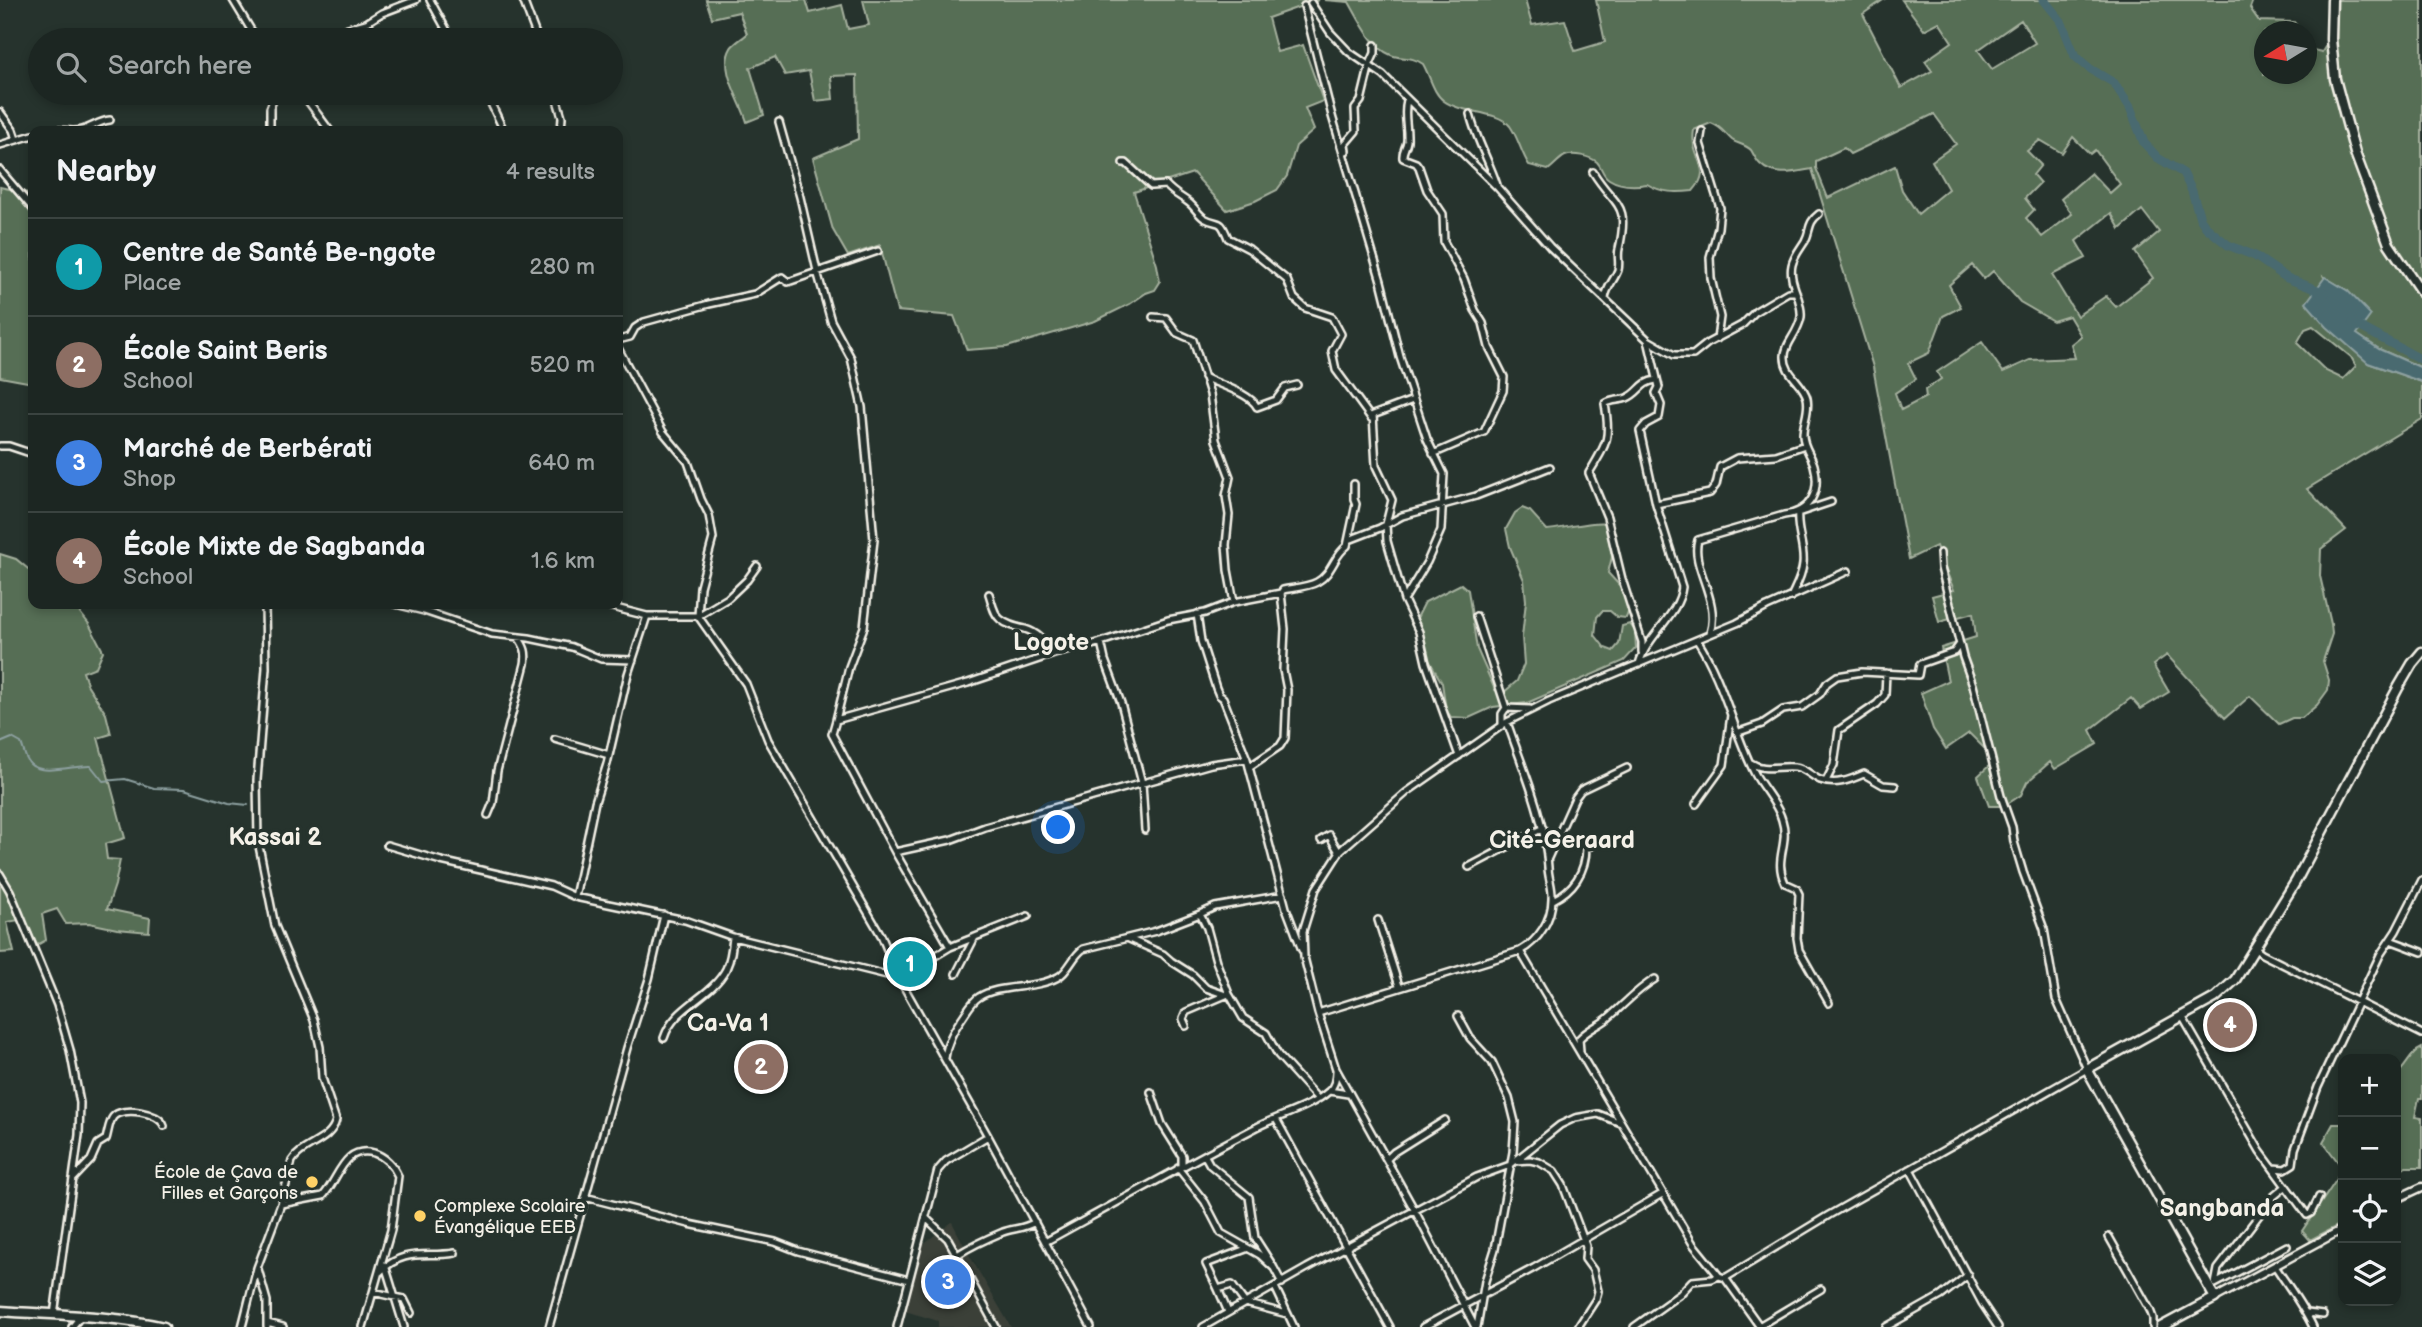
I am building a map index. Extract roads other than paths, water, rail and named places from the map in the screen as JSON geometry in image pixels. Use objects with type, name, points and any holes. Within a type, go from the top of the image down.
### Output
[{"type":"main road","points":[[2332,0],[2331,39],[2335,79],[2355,153],[2389,244],[2422,293]]},
{"type":"main road","points":[[2161,1327],[2214,1298],[2212,1286],[2087,1069],[2182,1016],[2225,990],[2235,980],[2297,881],[2398,688],[2422,652]]},
{"type":"main road","points":[[0,1311],[81,1316],[164,1327]]},
{"type":"street","points":[[233,0],[250,28]]},
{"type":"street","points":[[348,28],[366,23],[416,0]]},
{"type":"street","points":[[430,0],[445,28]]},
{"type":"street","points":[[523,0],[534,28]]},
{"type":"street","points":[[1404,600],[1427,562],[1441,530],[1444,474],[1433,454],[1413,400],[1332,116],[1308,5],[1349,52],[1370,64],[1498,188],[1550,247],[1648,340],[1665,352],[1684,357],[1693,355],[1742,325],[1756,311],[1788,292],[1796,292]]},
{"type":"street","points":[[1345,154],[1345,144],[1356,131],[1355,109],[1361,101],[1375,45]]},
{"type":"street","points":[[1407,100],[1404,111],[1407,140],[1403,158],[1419,167],[1427,190],[1443,214],[1444,242],[1464,279],[1505,382],[1484,432],[1433,454]]},
{"type":"street","points":[[270,126],[271,105]]},
{"type":"street","points":[[311,105],[326,126]]},
{"type":"street","points":[[492,105],[502,126]]},
{"type":"street","points":[[558,105],[561,126]]},
{"type":"street","points":[[0,112],[16,139]]},
{"type":"street","points":[[1470,114],[1476,136],[1487,154],[1498,188]]},
{"type":"street","points":[[90,126],[99,121],[110,120]]},
{"type":"street","points":[[779,122],[831,321],[851,358],[862,407],[874,540],[864,627],[849,667],[832,734],[894,852],[950,947]]},
{"type":"street","points":[[1702,131],[1700,143],[1720,208],[1710,257],[1711,278],[1720,317],[1717,339]]},
{"type":"street","points":[[0,145],[28,136]]},
{"type":"street","points":[[1123,163],[1151,186],[1166,186],[1175,195],[1188,201],[1205,218],[1219,222],[1228,238],[1249,250],[1287,280],[1294,298],[1304,308],[1332,317],[1341,334],[1332,351],[1336,370],[1371,418],[1376,466],[1392,500],[1385,524],[1387,541],[1404,600],[1419,632],[1426,663],[1459,756]]},
{"type":"street","points":[[0,170],[28,203]]},
{"type":"street","points":[[1593,172],[1601,186],[1620,207],[1625,225],[1618,253],[1617,273],[1606,289],[1605,299]]},
{"type":"street","points":[[1791,597],[1801,577],[1804,562],[1797,533],[1798,513],[1812,499],[1817,481],[1814,463],[1803,436],[1807,398],[1790,374],[1785,355],[1787,346],[1799,330],[1802,311],[1791,274],[1792,264],[1806,239],[1811,220],[1819,214]]},
{"type":"street","points":[[623,339],[630,338],[635,328],[644,322],[755,294],[782,276],[788,282],[878,251]]},
{"type":"street","points":[[1153,317],[1166,318],[1177,333],[1193,340],[1210,394],[1216,440],[1230,477],[1226,496],[1229,515],[1226,545],[1234,602]]},
{"type":"street","points":[[1642,652],[1681,599],[1682,587],[1656,504],[1640,431],[1658,417],[1661,405],[1656,394],[1659,387],[1648,340]]},
{"type":"street","points":[[623,357],[663,432],[688,462],[709,515],[713,538],[700,587],[698,616],[746,684],[768,740],[881,935],[899,978],[1091,1327]]},
{"type":"street","points":[[1204,377],[1248,397],[1257,407],[1276,400],[1285,388],[1297,385]]},
{"type":"street","points":[[1639,664],[1642,642],[1622,579],[1607,517],[1589,473],[1608,439],[1605,404],[1608,401],[1627,398],[1641,385],[1656,380]]},
{"type":"street","points":[[1371,418],[1379,412],[1413,400]]},
{"type":"street","points":[[1656,504],[1710,493],[1716,485],[1720,467],[1737,458],[1776,455],[1805,445]]},
{"type":"street","points":[[0,446],[28,452]]},
{"type":"street","points":[[1349,540],[1402,516],[1476,496],[1549,467]]},
{"type":"street","points":[[836,720],[968,683],[1168,620],[1317,582],[1347,546],[1356,504],[1354,484]]},
{"type":"street","points":[[1710,633],[1713,613],[1696,547],[1698,540],[1831,502]]},
{"type":"street","points":[[1634,1327],[1680,1294],[1692,1281],[1722,1277],[2087,1069],[2056,999],[2044,929],[2000,796],[1941,568],[1940,553]]},
{"type":"street","points":[[620,609],[647,616],[698,616],[728,598],[757,566]]},
{"type":"street","points":[[1304,957],[1303,931],[1308,913],[1317,888],[1339,852],[1407,792],[1504,724],[1532,709],[1737,623],[1848,571]]},
{"type":"street","points":[[1249,767],[1280,746],[1284,738],[1287,690],[1283,670],[1285,629],[1281,593]]},
{"type":"street","points":[[989,594],[999,619],[1016,628],[1035,633],[1054,654]]},
{"type":"street","points":[[242,1327],[257,1268],[281,1204],[295,1156],[322,1139],[334,1127],[336,1120],[322,1078],[320,1047],[314,1020],[275,926],[258,841],[257,780],[266,668],[265,609]]},
{"type":"street","points":[[416,609],[485,632],[572,647],[601,659],[633,660]]},
{"type":"street","points":[[1197,614],[1201,641],[1219,695],[1223,698],[1247,759],[1283,895],[1336,1069],[1415,1210],[1476,1327]]},
{"type":"street","points":[[575,897],[588,833],[647,616]]},
{"type":"street","points":[[1476,617],[1506,708]]},
{"type":"street","points":[[488,816],[525,664],[524,646],[517,637]]},
{"type":"street","points":[[1697,640],[1710,660],[1756,776],[1781,815],[1785,830],[1779,862],[1785,883],[1797,888],[1800,894],[1797,938],[1799,950],[1829,1003]]},
{"type":"street","points":[[1101,642],[1121,703],[1142,783],[1145,830]]},
{"type":"street","points":[[1739,732],[1762,724],[1783,710],[1802,707],[1821,694],[1827,683],[1837,676],[1853,673],[1917,675],[1920,664],[1954,652],[1961,643]]},
{"type":"street","points":[[1826,781],[1834,765],[1839,730],[1877,705],[1885,695],[1886,673]]},
{"type":"street","points":[[1506,708],[1532,709]]},
{"type":"street","points":[[1318,1013],[1520,951],[1531,945],[1542,932],[1549,919],[1553,900],[1548,858],[1543,828],[1504,724],[1502,714],[1506,708]]},
{"type":"street","points":[[1696,803],[1724,765],[1731,714]]},
{"type":"street","points":[[555,739],[609,755]]},
{"type":"street","points":[[894,852],[950,840],[1211,764],[1247,759]]},
{"type":"street","points":[[1751,763],[1758,768],[1796,767],[1826,781],[1849,781],[1864,774],[1883,786],[1895,786]]},
{"type":"street","points":[[1548,858],[1581,790],[1627,768]]},
{"type":"street","points":[[1469,867],[1543,828]]},
{"type":"street","points":[[1321,840],[1329,835],[1339,852]]},
{"type":"street","points":[[1553,900],[1572,888],[1583,868],[1586,848],[1600,842]]},
{"type":"street","points":[[387,845],[441,861],[551,886],[575,897],[664,915],[733,937],[899,978],[950,947],[1028,916]]},
{"type":"street","points":[[0,874],[10,891],[54,997],[70,1050],[80,1103],[81,1121],[54,1315]]},
{"type":"street","points":[[2273,1168],[2285,1169],[2293,1164],[2295,1149],[2310,1106],[2380,955],[2422,880]]},
{"type":"street","points":[[945,1058],[947,1044],[956,1026],[980,996],[991,991],[1045,982],[1065,971],[1076,954],[1083,949],[1156,931],[1215,906],[1283,895]]},
{"type":"street","points":[[1200,914],[1228,995],[1242,1018],[1266,1032],[1272,1048],[1317,1098]]},
{"type":"street","points":[[549,1327],[649,979],[664,915]]},
{"type":"street","points":[[1378,920],[1399,986]]},
{"type":"street","points":[[664,1038],[671,1021],[715,984],[724,972],[730,960],[733,937]]},
{"type":"street","points":[[956,974],[975,937]]},
{"type":"street","points":[[1129,939],[1163,954],[1183,967],[1206,988],[1228,995]]},
{"type":"street","points":[[2390,940],[2422,952]]},
{"type":"street","points":[[2254,948],[2422,1034]]},
{"type":"street","points":[[1520,951],[1693,1244],[1722,1277],[1759,1327],[1821,1289]]},
{"type":"street","points":[[1580,1052],[1579,1039],[1583,1035],[1604,1022],[1642,987],[1655,979]]},
{"type":"street","points":[[1186,1026],[1186,1012],[1228,995]]},
{"type":"street","points":[[1458,1016],[1470,1038],[1492,1062],[1509,1098],[1515,1122],[1512,1163],[1476,1327]]},
{"type":"street","points":[[2182,1016],[2250,1136],[2306,1215],[2311,1213],[2319,1197]]},
{"type":"street","points":[[1045,1242],[1180,1167],[1329,1091],[1336,1079],[1336,1069]]},
{"type":"street","points":[[1329,1091],[1348,1094]]},
{"type":"street","points":[[1150,1093],[1162,1124],[1182,1156],[1180,1167],[1205,1202],[1221,1233],[1260,1255],[1274,1268]]},
{"type":"street","points":[[72,1179],[91,1160],[97,1144],[106,1139],[112,1118],[117,1114],[155,1115],[164,1126]]},
{"type":"street","points":[[1512,1163],[1551,1130],[1575,1118],[1602,1114],[1621,1123]]},
{"type":"street","points":[[1276,1119],[1390,1327]]},
{"type":"street","points":[[1387,1159],[1445,1120]]},
{"type":"street","points":[[897,1327],[938,1170],[946,1161],[988,1136]]},
{"type":"street","points":[[281,1204],[323,1196],[336,1173],[356,1153],[366,1151],[380,1155],[395,1168],[398,1176],[391,1230],[363,1327]]},
{"type":"street","points":[[1182,1156],[1196,1159]]},
{"type":"street","points":[[1205,1156],[1210,1165],[1249,1197],[1255,1238],[1268,1255],[1282,1283]]},
{"type":"street","points":[[1203,1327],[1478,1177],[1512,1163],[1530,1160],[1547,1165],[1555,1171],[1586,1246],[1585,1259],[1593,1270],[1598,1291],[1578,1327]]},
{"type":"street","points":[[1910,1169],[1998,1327]]},
{"type":"street","points":[[2212,1286],[2218,1269],[2273,1197],[2285,1187]]},
{"type":"street","points":[[2401,1197],[2422,1187]]},
{"type":"street","points":[[1423,1327],[1662,1195]]},
{"type":"street","points":[[585,1197],[689,1224],[775,1242],[797,1251],[909,1280]]},
{"type":"street","points":[[926,1219],[948,1239],[996,1327]]},
{"type":"street","points":[[957,1255],[1004,1231],[1022,1229],[1035,1222]]},
{"type":"street","points":[[2214,1298],[2338,1231]]},
{"type":"street","points":[[2109,1237],[2150,1310],[2153,1327]]},
{"type":"street","points":[[2212,1286],[2287,1246]]},
{"type":"street","points":[[1228,1312],[1206,1264],[1247,1249]]},
{"type":"street","points":[[377,1275],[397,1258],[455,1253]]},
{"type":"street","points":[[383,1255],[404,1327]]},
{"type":"street","points":[[2275,1266],[2307,1313],[2313,1327]]},
{"type":"street","points":[[257,1268],[267,1301],[267,1325],[283,1327]]},
{"type":"street","points":[[1886,1327],[1941,1296],[1968,1275]]},
{"type":"street","points":[[1218,1289],[1232,1285],[1245,1303],[1287,1314]]},
{"type":"street","points":[[1275,1287],[1294,1327]]},
{"type":"street","points":[[373,1292],[404,1299],[411,1313]]},
{"type":"street","points":[[2307,1313],[2323,1315]]},
{"type":"street","points":[[72,1327],[81,1316]]},
{"type":"water","points":[[2325,277],[2348,291],[2371,315],[2357,334],[2379,349],[2422,368],[2422,382],[2368,363],[2327,327],[2306,303]]},
{"type":"waterway","points":[[2044,0],[2061,21],[2075,56],[2114,83],[2130,107],[2144,143],[2158,158],[2183,173],[2206,227],[2228,245],[2255,256],[2287,278],[2325,293]]},
{"type":"waterway","points":[[2353,323],[2422,360]]},
{"type":"waterway","points":[[0,743],[12,738],[21,743],[28,762],[42,769],[91,766],[103,781],[125,779],[154,788],[184,789],[229,803],[248,805]]},
{"type":"place","name":"Centre de Santé Be-ngote","points":[[910,964]]},
{"type":"place","name":"École Mixte de Sagbanda","points":[[2230,1025]]},
{"type":"place","name":"École Saint Beris","points":[[761,1067]]},
{"type":"place","name":"École de Çava de Filles et Garçons","points":[[312,1182]]},
{"type":"place","name":"Complexe Scolaire Évangélique EEB","points":[[420,1216]]},
{"type":"place","name":"Marché de Berbérati","points":[[948,1282]]},
{"type":"district","name":"Logote","points":[[1051,642]]},
{"type":"district","name":"Kassai 2","points":[[275,837]]},
{"type":"district","name":"Cité-Geraard","points":[[1562,840]]},
{"type":"district","name":"Ca-Va 1","points":[[728,1023]]},
{"type":"district","name":"Sangbanda","points":[[2222,1208]]}]
